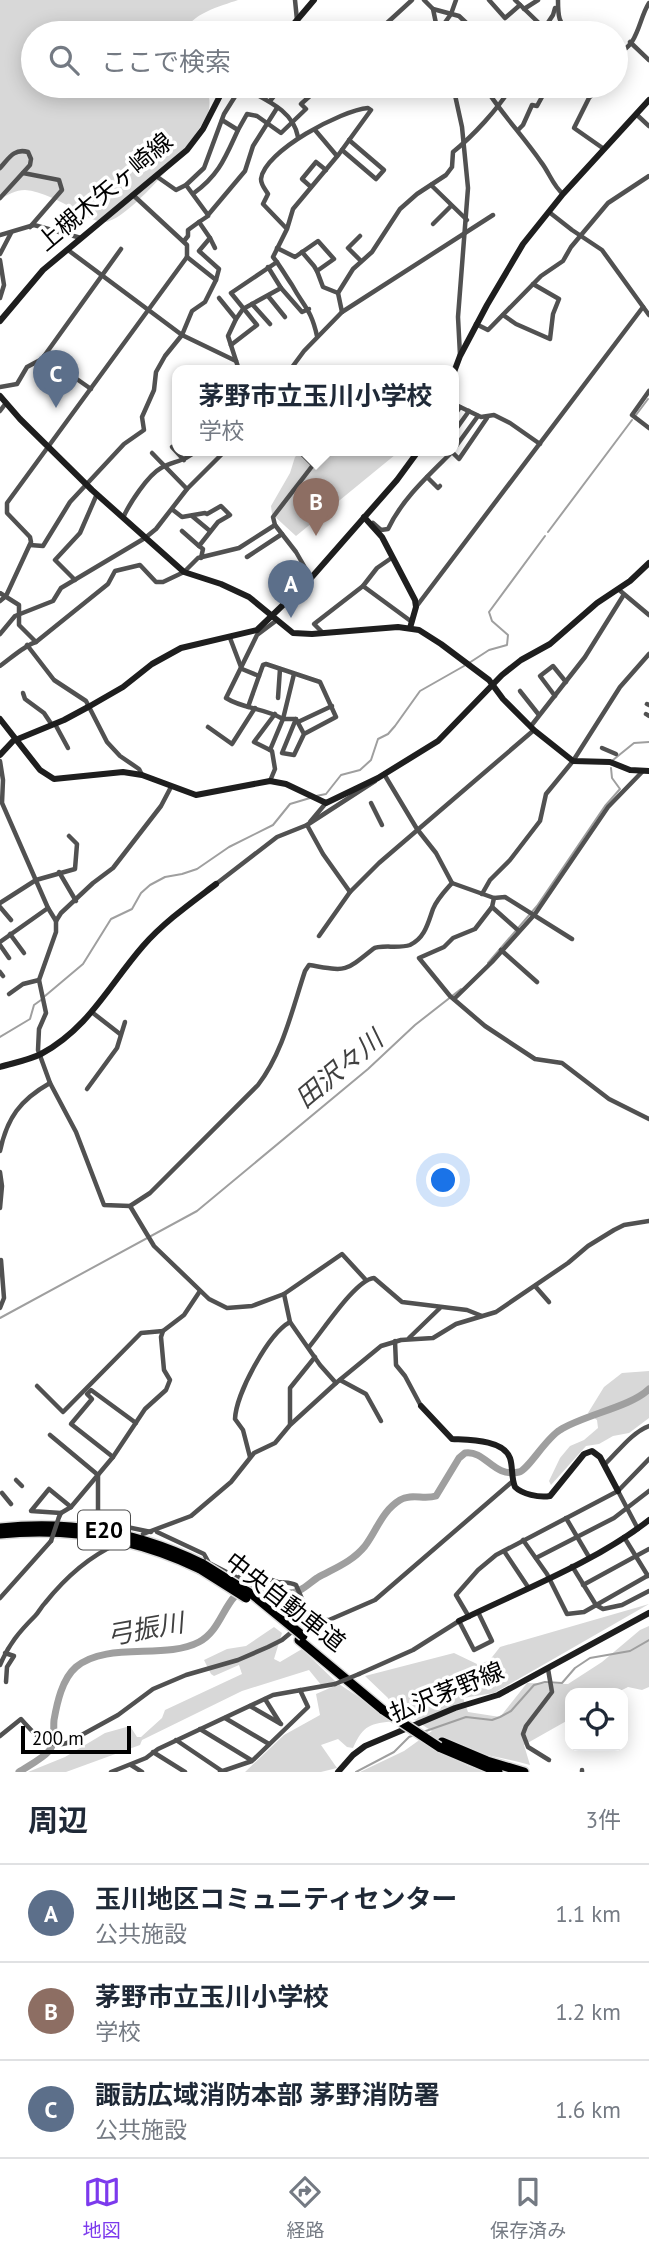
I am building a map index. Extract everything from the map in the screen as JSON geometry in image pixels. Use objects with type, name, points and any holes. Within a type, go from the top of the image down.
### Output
[{"type":"highway","name":"中央自動車道","points":[[0,1528],[64,1525],[104,1530],[155,1543],[202,1566],[301,1638],[385,1708],[440,1745],[498,1772]]},
{"type":"highway","name":"中央自動車道","points":[[0,1534],[43,1531],[103,1536],[202,1566]]},
{"type":"highway","name":"中央自動車道","points":[[440,1745],[524,1772]]},
{"type":"street","points":[[295,0],[297,20]]},
{"type":"street","points":[[297,20],[314,0]]},
{"type":"street","points":[[389,21],[412,0]]},
{"type":"street","points":[[424,0],[433,9],[459,16],[464,21]]},
{"type":"street","points":[[447,21],[456,0]]},
{"type":"street","points":[[489,0],[505,18],[538,0]]},
{"type":"street","points":[[514,0],[534,21]]},
{"type":"street","points":[[549,21],[558,0]]},
{"type":"street","points":[[558,0],[560,21]]},
{"type":"street","points":[[628,44],[637,35],[649,3]]},
{"type":"street","points":[[433,9],[436,21]]},
{"type":"street","points":[[630,42],[649,60]]},
{"type":"street","name":"上槻木矢ヶ崎線","points":[[0,321],[43,270],[187,150],[218,98]]},
{"type":"street","points":[[156,176],[176,190],[186,185],[204,168],[222,120],[234,98]]},
{"type":"street","points":[[264,98],[290,117],[298,137]]},
{"type":"street","points":[[194,193],[218,172],[247,114],[281,133],[306,109],[301,104],[308,98]]},
{"type":"street","points":[[455,98],[468,188],[458,317],[460,356]]},
{"type":"street","points":[[491,98],[548,172],[557,190],[563,194]]},
{"type":"street","points":[[342,312],[338,293],[354,269],[372,252],[400,209],[446,175],[452,167],[453,152],[463,145],[503,98]]},
{"type":"street","points":[[518,130],[523,125],[531,105],[537,106],[541,98]]},
{"type":"street","points":[[589,98],[574,128],[604,149]]},
{"type":"street","points":[[457,365],[476,324],[523,244],[563,194],[649,100]]},
{"type":"street","points":[[184,241],[188,230],[208,215],[245,171],[253,146],[277,108]]},
{"type":"street","points":[[287,229],[262,204],[268,194],[261,179],[266,167],[298,137],[352,111],[368,108],[371,110],[293,209],[287,229],[273,257],[286,271],[292,286],[309,309],[317,336]]},
{"type":"street","points":[[636,114],[649,126]]},
{"type":"street","points":[[222,120],[237,130]]},
{"type":"street","points":[[315,130],[337,156]]},
{"type":"street","points":[[342,150],[376,179],[384,170],[349,140]]},
{"type":"street","points":[[0,168],[15,152],[21,150],[28,152],[31,159],[30,165],[0,198]]},
{"type":"street","points":[[311,187],[302,179],[316,162],[326,170]]},
{"type":"street","points":[[23,173],[59,180],[62,185],[62,190],[30,227]]},
{"type":"street","points":[[476,324],[488,330],[541,276],[563,261],[608,203],[649,176]]},
{"type":"street","points":[[186,185],[208,215]]},
{"type":"street","points":[[431,185],[467,220]]},
{"type":"street","points":[[0,511],[187,257],[187,245],[184,241],[133,195]]},
{"type":"street","points":[[433,224],[451,206]]},
{"type":"street","points":[[549,211],[601,250],[649,315]]},
{"type":"street","points":[[294,365],[317,336],[342,312],[493,215]]},
{"type":"street","points":[[199,222],[215,248]]},
{"type":"street","points":[[0,235],[34,225],[82,238]]},
{"type":"street","points":[[0,298],[4,285],[0,257],[12,232]]},
{"type":"street","points":[[359,236],[348,248],[361,261]]},
{"type":"street","points":[[30,545],[43,546],[70,502],[124,444],[144,430],[142,417],[153,390],[156,372],[182,335],[192,311],[205,302],[216,281],[219,268],[199,251],[210,238]]},
{"type":"street","points":[[276,248],[295,257],[318,241],[334,259],[317,271]]},
{"type":"street","points":[[0,387],[17,384],[27,367],[44,356],[121,249]]},
{"type":"street","points":[[67,250],[182,335],[236,361]]},
{"type":"street","points":[[302,252],[314,265],[323,287],[338,293]]},
{"type":"street","points":[[187,257],[216,281]]},
{"type":"street","points":[[231,345],[257,325],[231,293],[277,262]]},
{"type":"street","points":[[268,267],[281,288],[302,312],[309,309]]},
{"type":"street","points":[[503,315],[550,339],[559,299],[533,284]]},
{"type":"street","points":[[237,365],[228,335],[236,319],[243,309],[281,288]]},
{"type":"street","points":[[268,296],[285,317]]},
{"type":"street","points":[[219,298],[236,319]]},
{"type":"street","points":[[252,304],[270,324]]},
{"type":"street","points":[[411,625],[416,607],[643,307]]},
{"type":"street","points":[[44,356],[90,390]]},
{"type":"street","points":[[648,394],[632,415],[649,428]]},
{"type":"street","points":[[0,396],[86,484],[184,572],[249,597],[293,633],[411,625]]},
{"type":"street","points":[[0,411],[6,403]]},
{"type":"street","points":[[460,407],[487,418]]},
{"type":"street","points":[[459,426],[470,411]]},
{"type":"street","points":[[457,456],[459,459],[487,418],[494,415],[540,444]]},
{"type":"street","points":[[459,442],[478,416]]},
{"type":"street","points":[[459,431],[465,434]]},
{"type":"street","points":[[152,453],[187,489]]},
{"type":"street","points":[[181,456],[184,460]]},
{"type":"street","points":[[123,518],[140,490],[159,469],[189,456]]},
{"type":"street","points":[[0,634],[15,615],[53,601],[61,588],[145,538],[220,456]]},
{"type":"street","points":[[304,456],[313,465],[273,517],[275,525],[311,578]]},
{"type":"street","points":[[331,706],[297,721],[283,719],[226,698],[257,635],[366,520],[415,456]]},
{"type":"street","points":[[366,520],[381,530],[388,529],[394,516],[447,456]]},
{"type":"street","points":[[427,477],[438,488],[440,486]]},
{"type":"street","points":[[75,580],[55,560],[80,533],[97,494]]},
{"type":"street","points":[[0,601],[30,545],[30,537],[7,513],[7,503]]},
{"type":"street","points":[[173,510],[182,517],[207,514],[221,506],[230,515],[218,522],[199,546]]},
{"type":"street","points":[[191,516],[210,531]]},
{"type":"street","points":[[366,520],[382,537],[415,600],[416,607]]},
{"type":"street","points":[[0,666],[27,645],[36,642],[108,584],[115,571],[140,565],[159,583],[184,572],[201,558],[239,548],[275,525]]},
{"type":"street","points":[[182,531],[203,549],[201,558]]},
{"type":"street","points":[[247,557],[282,534]]},
{"type":"street","points":[[323,633],[314,624],[363,586],[377,568],[390,559]]},
{"type":"street","points":[[307,825],[326,803],[381,776],[438,741],[493,684],[521,660],[550,644],[597,603],[649,564]]},
{"type":"street","points":[[363,586],[411,625],[430,636],[493,684],[503,699],[533,728],[573,761],[610,762],[629,770],[645,771]]},
{"type":"street","points":[[618,589],[623,596],[649,615]]},
{"type":"street","points":[[3,594],[19,605],[19,625],[36,642]]},
{"type":"street","points":[[318,936],[350,892],[416,829],[479,779],[533,728],[539,715],[585,657],[623,596]]},
{"type":"street","points":[[0,755],[18,739],[54,725],[90,706],[181,648],[257,630],[275,619]]},
{"type":"street","points":[[230,638],[242,668],[259,676]]},
{"type":"street","points":[[27,645],[54,680],[73,691],[90,706],[107,742],[120,756],[139,769],[142,775]]},
{"type":"street","points":[[482,894],[490,880],[510,860],[540,821],[546,793],[573,761],[620,687],[649,654]]},
{"type":"street","points":[[248,707],[263,665],[281,669],[320,682],[336,717],[304,734],[295,755],[282,753],[297,721]]},
{"type":"street","points":[[555,696],[540,676],[552,666],[566,682]]},
{"type":"street","points":[[278,698],[281,669]]},
{"type":"street","points":[[270,750],[283,719],[294,674]]},
{"type":"street","points":[[520,691],[539,715]]},
{"type":"street","points":[[23,693],[25,699],[44,713],[54,725],[68,748]]},
{"type":"street","points":[[208,727],[232,744],[256,708]]},
{"type":"street","points":[[270,781],[275,769],[272,751],[254,741],[275,714]]},
{"type":"street","points":[[0,719],[40,770],[54,779],[123,772],[142,775],[196,795],[270,781],[286,784],[326,803]]},
{"type":"street","points":[[297,721],[304,734]]},
{"type":"street","points":[[601,748],[616,754]]},
{"type":"street","points":[[0,761],[2,803],[56,921],[56,932],[39,980],[46,1013],[39,1029],[39,1055],[50,1083],[76,1132],[104,1205],[130,1206],[150,1193],[266,1074],[290,1023],[309,965],[345,970],[368,956],[373,948],[395,948],[416,941],[426,929],[433,910],[452,883]]},
{"type":"street","points":[[453,998],[533,913],[608,807],[645,771]]},
{"type":"street","points":[[0,1067],[39,1055],[62,1040],[93,1013],[142,947],[158,931],[277,837],[307,825],[370,786],[381,776]]},
{"type":"street","points":[[381,776],[416,829],[436,853],[452,883],[494,898],[505,897],[572,939]]},
{"type":"street","points":[[56,921],[93,883],[113,868],[162,806],[172,787]]},
{"type":"street","points":[[371,803],[382,825]]},
{"type":"street","points":[[307,825],[323,854],[350,892]]},
{"type":"street","points":[[11,920],[0,905],[36,880],[75,869],[77,844],[69,836]]},
{"type":"street","points":[[59,872],[76,901]]},
{"type":"street","points":[[494,898],[492,907],[475,929],[453,938],[444,947],[419,958],[453,998],[485,1027],[535,1059],[562,1063],[608,1099],[649,1119]]},
{"type":"street","points":[[492,907],[518,930]]},
{"type":"street","points":[[9,958],[0,944],[48,908]]},
{"type":"street","points":[[10,934],[24,953]]},
{"type":"street","points":[[501,950],[537,982]]},
{"type":"street","points":[[9,994],[23,984],[39,980]]},
{"type":"street","points":[[93,1013],[120,1035]]},
{"type":"street","points":[[88,1089],[117,1048],[125,1022]]},
{"type":"street","points":[[0,1151],[12,1116],[22,1103],[50,1083]]},
{"type":"street","points":[[0,1172],[0,1208]]},
{"type":"street","points":[[130,1206],[150,1238],[200,1291],[227,1308],[252,1306],[284,1294],[342,1254],[365,1279]]},
{"type":"street","points":[[144,1534],[191,1516],[231,1482],[250,1457],[258,1450],[275,1443],[290,1425],[381,1346],[408,1339],[433,1338],[456,1324],[505,1306],[614,1230],[624,1225],[649,1221]]},
{"type":"street","points":[[0,1308],[4,1298],[1,1260]]},
{"type":"street","points":[[309,1347],[365,1279],[374,1278],[402,1302],[467,1310],[483,1316]]},
{"type":"street","points":[[535,1286],[549,1303]]},
{"type":"street","points":[[37,1386],[63,1412],[141,1333],[163,1331],[184,1315],[200,1291]]},
{"type":"street","points":[[284,1294],[290,1322],[315,1357],[338,1382],[366,1394],[382,1421]]},
{"type":"street","points":[[408,1339],[440,1307]]},
{"type":"street","points":[[250,1457],[243,1430],[235,1419],[238,1407],[246,1381],[271,1339],[282,1326],[290,1322]]},
{"type":"street","points":[[0,1598],[51,1541],[60,1515],[71,1507],[113,1457],[151,1403],[168,1387],[170,1380],[164,1370],[160,1343],[163,1331]]},
{"type":"street","points":[[396,1341],[396,1365],[421,1406],[452,1439],[474,1438],[504,1450],[510,1458],[513,1481],[520,1491],[546,1497],[553,1493],[584,1454],[592,1451],[604,1465],[638,1529]]},
{"type":"street","points":[[290,1425],[290,1388],[315,1357]]},
{"type":"street","points":[[113,1457],[71,1424],[92,1399],[87,1394],[91,1390],[136,1423]]},
{"type":"street","points":[[604,1465],[634,1436],[649,1426]]},
{"type":"street","points":[[50,1435],[97,1475],[98,1521],[154,1532],[204,1554],[209,1563],[238,1578],[250,1572],[296,1585],[302,1595],[300,1602],[287,1616],[298,1626]]},
{"type":"street","points":[[468,1617],[456,1595],[478,1570],[504,1550],[618,1491],[649,1459]]},
{"type":"street","points":[[16,1480],[22,1486]]},
{"type":"street","points":[[0,1736],[21,1719],[43,1741],[59,1745],[67,1743],[118,1715],[153,1689],[186,1675],[238,1660],[282,1640],[311,1618],[329,1620],[375,1600],[513,1481]]},
{"type":"street","points":[[60,1515],[31,1511],[49,1489],[71,1507]]},
{"type":"street","points":[[536,1558],[628,1510],[649,1491]]},
{"type":"street","points":[[2,1493],[11,1504]]},
{"type":"street","points":[[566,1518],[589,1557]]},
{"type":"street","points":[[111,1772],[146,1758],[176,1740],[274,1695],[335,1684],[413,1650],[459,1621],[548,1579],[624,1538],[649,1520]]},
{"type":"street","points":[[523,1540],[567,1614],[584,1612],[648,1576],[624,1538]]},
{"type":"street","points":[[0,1665],[16,1634],[37,1615],[44,1604],[95,1554],[117,1544]]},
{"type":"street","points":[[583,1585],[649,1549]]},
{"type":"street","points":[[504,1550],[528,1587]]},
{"type":"street","points":[[572,1566],[596,1605],[603,1609],[615,1608],[649,1591]]},
{"type":"street","points":[[459,1621],[474,1650],[492,1641],[478,1612]]},
{"type":"street","name":"払沢茅野線","points":[[338,1772],[365,1746],[455,1708],[486,1700],[649,1613]]},
{"type":"street","points":[[5,1653],[14,1656],[8,1667],[6,1682]]},
{"type":"street","points":[[548,1669],[552,1692],[523,1734],[528,1747],[549,1760]]},
{"type":"street","points":[[176,1740],[222,1772],[252,1761],[284,1726],[308,1707],[300,1690]]},
{"type":"street","points":[[265,1699],[284,1726]]},
{"type":"street","points":[[250,1706],[284,1726]]},
{"type":"street","points":[[225,1718],[269,1744]]},
{"type":"street","points":[[200,1729],[252,1761]]},
{"type":"street","points":[[153,1752],[185,1772]]},
{"type":"street","points":[[130,1765],[142,1772]]},
{"type":"shaded area","points":[[0,0],[238,0],[215,8],[193,21],[21,21],[21,98],[209,98],[210,103],[202,124],[178,157],[146,193],[116,218],[105,222],[97,221],[51,197],[25,190],[0,199]]},
{"type":"shaded area","points":[[394,456],[296,536],[272,514],[271,506],[290,473],[295,457]]},
{"type":"shaded area","points":[[649,1371],[649,1418],[629,1433],[586,1446],[551,1485],[549,1481],[560,1458],[570,1446],[584,1440],[598,1428],[597,1420],[588,1413],[604,1387],[622,1373]]},
{"type":"shaded area","points":[[649,1604],[494,1693],[463,1698],[468,1712],[500,1717],[527,1683],[568,1684],[649,1626],[649,1687],[642,1690],[628,1687],[565,1688],[565,1722],[524,1745],[530,1765],[474,1752],[442,1738],[435,1748],[468,1766],[488,1772],[360,1772],[404,1751],[432,1731],[391,1705],[388,1698],[365,1676],[454,1653],[477,1664],[489,1661],[500,1647]]},
{"type":"shaded area","points":[[274,1627],[282,1633],[274,1659],[280,1662],[302,1649],[336,1682],[322,1686],[309,1670],[242,1691],[142,1740],[140,1745],[66,1772],[28,1772],[65,1757],[105,1733],[130,1726],[137,1737],[141,1737],[162,1718],[165,1710],[242,1674],[239,1665],[214,1676],[204,1660],[227,1649],[246,1646]]},
{"type":"shaded area","points":[[339,1684],[395,1721],[369,1727],[361,1734],[353,1748],[347,1747],[338,1739],[321,1745],[337,1768],[321,1772],[245,1772],[284,1735],[320,1715],[316,1694]]},
{"type":"waterway","points":[[636,415],[648,399]]},
{"type":"waterway","points":[[548,532],[632,420]]},
{"type":"waterway","points":[[469,663],[489,650],[507,645],[508,635],[492,621],[489,612],[545,536]]},
{"type":"waterway","points":[[316,796],[326,794],[341,775],[360,770],[371,760],[378,739],[388,734],[420,691],[464,666]]},
{"type":"waterway","name":"田沢々川","points":[[613,760],[634,743],[649,742]]},
{"type":"waterway","name":"田沢々川","points":[[488,963],[537,906],[605,806],[620,789],[612,778],[611,768]]},
{"type":"waterway","points":[[45,996],[83,964],[111,919],[132,909],[141,893],[150,885],[165,877],[197,869],[229,847],[273,825],[290,804],[310,798]]},
{"type":"waterway","name":"田沢々川","points":[[0,1318],[197,1211],[461,989]]},
{"type":"waterway","points":[[0,1037],[30,1019],[34,1005],[41,1000]]},
{"type":"waterway","name":"弓振川","points":[[19,1772],[49,1751],[53,1740],[55,1713],[64,1685],[71,1672],[89,1659],[120,1652],[170,1650],[199,1642],[211,1633],[230,1602],[243,1590],[259,1588],[292,1593],[349,1561],[365,1546],[394,1504],[409,1497],[436,1496],[459,1458],[465,1453],[479,1456],[503,1471],[519,1472],[560,1430],[631,1401],[649,1389]]},
{"type":"waterway","points":[[423,1732],[466,1717],[492,1720],[500,1717],[511,1711],[534,1685],[545,1682],[562,1683],[575,1668],[590,1658],[630,1651],[649,1640]]},
{"type":"waterway","points":[[356,1772],[394,1752],[414,1735]]},
{"type":"place","name":"諏訪広域消防本部 茅野消防署","points":[[56,408]]},
{"type":"place","name":"茅野市立玉川小学校","points":[[316,536]]},
{"type":"place","name":"玉川地区コミュニティセンター","points":[[291,618]]}]
